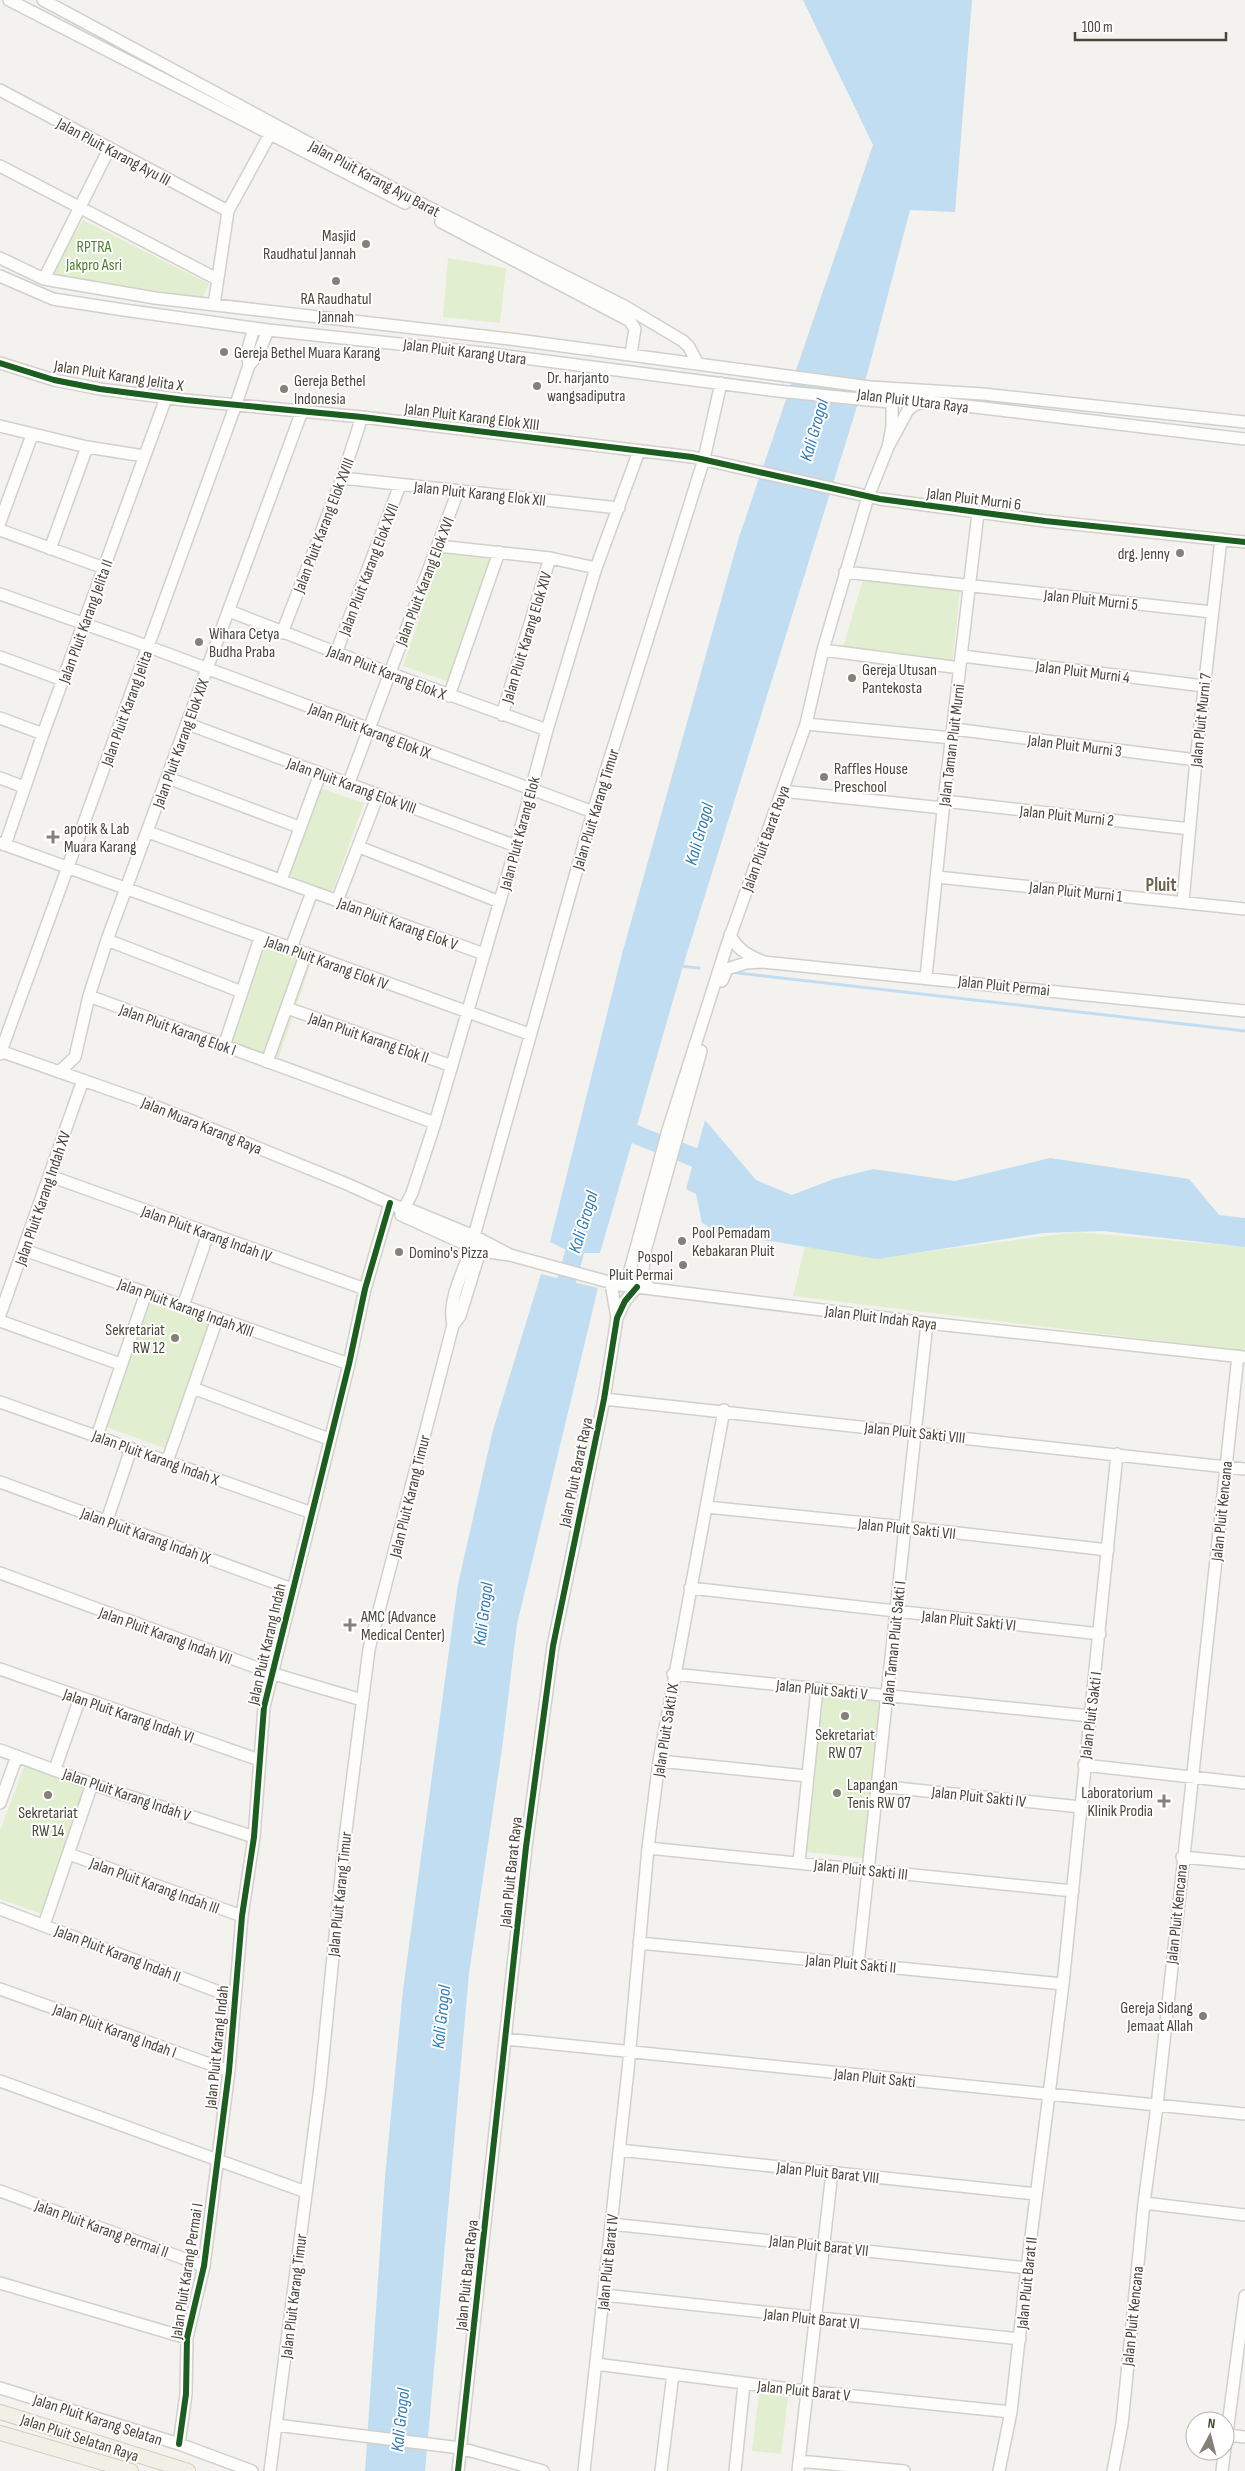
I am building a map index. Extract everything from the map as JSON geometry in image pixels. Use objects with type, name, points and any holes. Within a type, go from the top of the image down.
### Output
[{"type":"main road","name":"Jalan Pluit Selatan Raya","points":[[0,2412],[188,2471]]},
{"type":"main road","name":"Jalan Pluit Selatan Raya","points":[[0,2433],[131,2471]]},
{"type":"street","name":"Jalan Pluit Karang Ayu Barat","points":[[43,0],[274,128],[618,314],[634,326],[635,337],[631,354]]},
{"type":"street","name":"Jalan Pluit Karang Ayu Barat","points":[[13,1],[274,128],[626,307],[683,341],[689,347],[698,364]]},
{"type":"street","name":"Jalan Pluit Karang Ayu III","points":[[0,90],[228,211]]},
{"type":"street","points":[[214,305],[228,211],[274,128]]},
{"type":"street","points":[[44,279],[109,148]]},
{"type":"street","points":[[0,166],[217,279]]},
{"type":"street","name":"Jalan Pluit Karang Utara","points":[[0,258],[44,279],[66,284],[214,305],[631,354]]},
{"type":"street","name":"Jalan Pluit Karang Utara","points":[[0,276],[38,294],[61,300],[254,328],[493,354],[721,383],[774,387]]},
{"type":"street","points":[[325,336],[346,320]]},
{"type":"street","name":"Jalan Pluit Karang Jelita","points":[[0,1052],[236,404],[249,365],[248,352],[254,328]]},
{"type":"street","name":"Jalan Pluit Karang Jelita","points":[[249,365],[258,355],[268,330]]},
{"type":"street","points":[[483,336],[493,354]]},
{"type":"street","name":"Jalan Pluit Utara Raya","points":[[510,339],[504,344],[509,350],[774,387],[868,393],[983,394],[1245,422]]},
{"type":"street","name":"Jalan Pluit Utara Raya","points":[[631,354],[784,377],[924,402],[1245,439]]},
{"type":"street","name":"Jalan Pluit Karang Jelita X","points":[[0,363],[62,382],[166,398],[236,404]]},
{"type":"street","name":"Jalan Pluit Karang Timur","points":[[270,2471],[320,2088],[344,1846],[370,1649],[453,1325],[460,1316],[475,1244],[529,1034],[593,812],[704,459],[721,383]]},
{"type":"street","points":[[868,393],[889,402],[892,406],[892,427],[888,447]]},
{"type":"street","name":"Jalan Pluit Karang Jelita II","points":[[2,844],[166,398]]},
{"type":"street","name":"Jalan Pluit Barat Raya","points":[[458,2471],[526,1846],[553,1646],[604,1399],[617,1318],[616,1284],[629,1274],[642,1245],[668,1130],[730,935],[806,724],[823,650],[868,498],[888,447],[908,410],[914,405],[924,402]]},
{"type":"street","name":"Jalan Pluit Karang Elok XIII","points":[[236,404],[362,417],[704,459]]},
{"type":"street","name":"Jalan Pluit Karang Elok XIX","points":[[59,1072],[75,1057],[89,996],[107,940],[302,411]]},
{"type":"street","points":[[1178,431],[1181,414]]},
{"type":"street","name":"Jalan Pluit Karang Elok XVIII","points":[[282,633],[342,478],[362,417]]},
{"type":"street","points":[[0,426],[86,447],[144,456]]},
{"type":"street","points":[[0,522],[32,435]]},
{"type":"street","points":[[50,549],[86,447]]},
{"type":"street","name":"Jalan Pluit Karang Elok","points":[[403,1210],[435,1123],[516,846],[547,730],[596,568],[639,451]]},
{"type":"street","name":"Jalan Pluit Murni 6","points":[[704,459],[868,498],[1245,542]]},
{"type":"street","name":"Jalan Pluit Karang Elok XII","points":[[342,478],[619,508]]},
{"type":"street","name":"Jalan Pluit Karang Elok XVII","points":[[336,653],[400,485]]},
{"type":"street","name":"Jalan Pluit Karang Elok XVI","points":[[348,785],[458,491]]},
{"type":"street","name":"Jalan Taman Pluit Murni","points":[[926,977],[943,805],[953,734],[978,512]]},
{"type":"street","points":[[0,530],[104,568]]},
{"type":"street","name":"Jalan Pluit Murni 7","points":[[1183,902],[1196,760],[1221,539]]},
{"type":"street","points":[[438,546],[550,558],[596,568]]},
{"type":"street","points":[[449,696],[499,552]]},
{"type":"street","name":"Jalan Pluit Karang Elok XIV","points":[[502,715],[550,558]]},
{"type":"street","name":"Jalan Pluit Murni 5","points":[[845,572],[1212,612]]},
{"type":"street","name":"Jalan Pluit Karang Elok IX","points":[[0,594],[148,646],[593,812]]},
{"type":"street","name":"Jalan Pluit Karang Elok X","points":[[229,611],[449,696],[547,730]]},
{"type":"street","points":[[823,650],[960,668]]},
{"type":"street","name":"Jalan Pluit Murni 4","points":[[962,656],[1204,686]]},
{"type":"street","points":[[0,657],[63,680]]},
{"type":"street","points":[[0,718],[43,734]]},
{"type":"street","name":"Jalan Pluit Karang Elok VIII","points":[[188,724],[516,846]]},
{"type":"street","name":"Jalan Pluit Murni 3","points":[[806,724],[953,734],[1196,760]]},
{"type":"street","points":[[281,880],[320,774]]},
{"type":"street","points":[[0,778],[24,787]]},
{"type":"street","points":[[168,778],[299,827]]},
{"type":"street","name":"Jalan Pluit Murni 2","points":[[782,791],[1190,830]]},
{"type":"street","points":[[337,901],[378,795]]},
{"type":"street","name":"Jalan Pluit Karang Elok V","points":[[148,832],[484,954]]},
{"type":"street","name":"Jalan Pluit Karang Elok IV","points":[[2,844],[67,868],[127,887],[260,938],[529,1034]]},
{"type":"street","points":[[359,847],[500,902]]},
{"type":"street","name":"Jalan Pluit Murni 1","points":[[937,877],[1245,909]]},
{"type":"street","points":[[291,948],[312,892]]},
{"type":"street","points":[[730,935],[735,945],[743,952],[763,962]]},
{"type":"street","points":[[224,1046],[260,938]]},
{"type":"street","points":[[107,940],[242,992]]},
{"type":"street","points":[[267,1062],[306,953]]},
{"type":"street","name":"Jalan Pluit Barat Raya","points":[[653,1202],[724,974],[727,969],[738,965],[763,962]]},
{"type":"street","name":"Jalan Pluit Permai","points":[[763,962],[926,977],[1245,1011]]},
{"type":"street","name":"Jalan Pluit Karang Elok I","points":[[89,996],[435,1123]]},
{"type":"street","name":"Jalan Pluit Karang Elok II","points":[[287,1008],[452,1066]]},
{"type":"street","name":"Jalan Muara Karang Raya","points":[[0,1052],[145,1102],[390,1203],[475,1244],[515,1257]]},
{"type":"street","name":"Jalan Pluit Karang Indah XV","points":[[0,1315],[83,1080]]},
{"type":"street","name":"Jalan Pluit Karang Indah IV","points":[[50,1176],[365,1289]]},
{"type":"street","name":"Jalan Pluit Karang Indah","points":[[217,2161],[229,2071],[242,1916],[254,1837],[264,1707],[274,1674],[292,1588],[349,1364],[365,1289],[390,1203]]},
{"type":"street","points":[[183,1306],[208,1234]]},
{"type":"street","name":"Jalan Muara Karang Raya","points":[[475,1244],[515,1257]]},
{"type":"street","name":"Jalan Pluit Barat Raya","points":[[642,1245],[644,1285],[650,1288]]},
{"type":"street","name":"Jalan Pluit Karang Indah XIII","points":[[24,1250],[349,1364]]},
{"type":"street","name":"Jalan Pluit Indah Raya","points":[[515,1257],[599,1280],[637,1287],[927,1322],[1241,1356]]},
{"type":"street","name":"Jalan Pluit Barat Raya","points":[[617,1318],[625,1301],[637,1287]]},
{"type":"street","points":[[96,1436],[146,1293]]},
{"type":"street","points":[[167,1462],[217,1319]]},
{"type":"street","points":[[0,1321],[120,1364]]},
{"type":"street","name":"Jalan Taman Pluit Sakti I","points":[[858,1964],[927,1322]]},
{"type":"street","name":"Jalan Pluit Kencana","points":[[1113,2471],[1122,2424],[1182,1857],[1226,1467],[1241,1356]]},
{"type":"street","points":[[193,1388],[329,1439]]},
{"type":"street","name":"Jalan Pluit Sakti VIII","points":[[604,1399],[724,1410],[1245,1469]]},
{"type":"street","name":"Jalan Pluit Karang Indah X","points":[[0,1402],[312,1513]]},
{"type":"street","name":"Jalan Pluit Sakti IX","points":[[628,2053],[648,1848],[659,1761],[724,1410]]},
{"type":"street","points":[[107,1520],[131,1449]]},
{"type":"street","name":"Jalan Pluit Sakti I","points":[[1048,2094],[1073,1891],[1084,1765],[1100,1634],[1116,1454]]},
{"type":"street","name":"Jalan Pluit Karang Indah IX","points":[[0,1482],[292,1588]]},
{"type":"street","name":"Jalan Pluit Sakti VII","points":[[706,1508],[906,1527],[1108,1550]]},
{"type":"street","name":"Jalan Pluit Karang Indah VII","points":[[0,1573],[274,1674],[362,1700]]},
{"type":"street","name":"Jalan Pluit Sakti VI","points":[[690,1588],[1100,1634]]},
{"type":"street","name":"Jalan Pluit Karang Indah VI","points":[[0,1669],[259,1760]]},
{"type":"street","name":"Jalan Pluit Sakti V","points":[[674,1674],[1090,1716]]},
{"type":"street","points":[[799,1862],[817,1689]]},
{"type":"street","points":[[55,1769],[80,1698]]},
{"type":"street","name":"Jalan Pluit Karang Indah V","points":[[0,1750],[92,1784],[254,1837]]},
{"type":"street","points":[[0,1803],[17,1756]]},
{"type":"street","points":[[659,1761],[807,1776]]},
{"type":"street","points":[[1084,1765],[1245,1783]]},
{"type":"street","points":[[44,1925],[92,1784]]},
{"type":"street","name":"Jalan Pluit Sakti IV","points":[[877,1786],[1081,1807]]},
{"type":"street","name":"Jalan Pluit Sakti III","points":[[648,1848],[1073,1891]]},
{"type":"street","name":"Jalan Pluit Karang Indah III","points":[[69,1854],[242,1916]]},
{"type":"street","points":[[1182,1857],[1245,1863]]},
{"type":"street","name":"Jalan Pluit Karang Indah II","points":[[0,1909],[235,1998]]},
{"type":"street","name":"Jalan Pluit Sakti II","points":[[639,1944],[1063,1984]]},
{"type":"street","name":"Jalan Pluit Karang Indah I","points":[[0,1989],[229,2071]]},
{"type":"street","name":"Jalan Pluit Sakti","points":[[506,2039],[628,2053],[1245,2114]]},
{"type":"street","name":"Jalan Pluit Barat IV","points":[[584,2471],[628,2053]]},
{"type":"street","points":[[0,2081],[306,2192]]},
{"type":"street","name":"Jalan Pluit Barat II","points":[[999,2471],[1012,2412],[1048,2094]]},
{"type":"street","name":"Jalan Pluit Barat VIII","points":[[619,2150],[1036,2194]]},
{"type":"street","name":"Jalan Pluit Karang Permai I","points":[[179,2444],[186,2394],[187,2338],[204,2266],[217,2161]]},
{"type":"street","points":[[832,2172],[799,2466],[901,2471]]},
{"type":"street","name":"Jalan Pluit Karang Permai II","points":[[0,2191],[204,2266]]},
{"type":"street","points":[[1144,2203],[1245,2216]]},
{"type":"street","name":"Jalan Pluit Barat VII","points":[[611,2224],[1027,2268]]},
{"type":"street","points":[[0,2283],[187,2338]]},
{"type":"street","name":"Jalan Pluit Barat VI","points":[[604,2295],[1020,2339]]},
{"type":"street","points":[[1232,2411],[1241,2362],[1245,2296]]},
{"type":"street","name":"Jalan Pluit Barat V","points":[[596,2364],[744,2384],[1012,2412]]},
{"type":"street","points":[[661,2471],[673,2374]]},
{"type":"street","points":[[735,2471],[744,2384]]},
{"type":"street","name":"Jalan Pluit Karang Selatan","points":[[0,2388],[179,2444],[252,2471]]},
{"type":"street","points":[[276,2425],[359,2437],[460,2448],[543,2471]]},
{"type":"green space","name":"RPTRA Jakpro Asri","points":[[83,220],[209,284],[203,297],[50,277]]},
{"type":"green space","points":[[448,258],[506,268],[500,323],[443,317]]},
{"type":"green space","points":[[443,549],[495,555],[452,683],[403,666]]},
{"type":"green space","points":[[863,580],[960,590],[952,666],[841,654]]},
{"type":"green space","points":[[320,788],[364,803],[331,896],[283,879]]},
{"type":"green space","points":[[266,944],[312,960],[278,1060],[230,1042],[254,970],[256,971]]},
{"type":"green space","points":[[1077,1232],[1245,1247],[1245,1351],[793,1296],[807,1238],[910,1254]]},
{"type":"green space","points":[[146,1302],[220,1328],[175,1452],[101,1425]]},
{"type":"green space","points":[[822,1696],[880,1701],[865,1858],[807,1852]]},
{"type":"green space","points":[[26,1761],[91,1784],[42,1914],[0,1899],[0,1831]]},
{"type":"green space","points":[[759,2394],[788,2397],[781,2454],[752,2451]]},
{"type":"water","points":[[803,0],[972,0],[955,212],[910,210],[868,371],[683,966],[600,1253],[573,1253],[550,1242],[622,954],[739,537],[873,145]]},
{"type":"water","points":[[705,1120],[756,1180],[792,1195],[834,1179],[873,1169],[955,1181],[1050,1158],[1189,1179],[1219,1215],[1245,1218],[1245,1247],[1103,1231],[1043,1233],[877,1259],[722,1235],[702,1223],[696,1194],[686,1189]]},
{"type":"water","points":[[541,1274],[598,1288],[517,1624],[502,1749],[469,1973],[425,2471],[365,2471],[385,2177],[403,1990],[458,1584],[493,1430]]},
{"type":"waterway","points":[[679,966],[699,968]]},
{"type":"waterway","points":[[730,972],[1245,1031]]},
{"type":"waterway","points":[[612,1125],[662,1145]]},
{"type":"waterway","points":[[676,1150],[703,1161],[710,1174]]},
{"type":"waterway","name":"Kali Grogol","points":[[560,1304],[581,1229]]},
{"type":"cycle path","points":[[0,363],[54,380],[100,389],[185,400],[362,417],[692,457],[880,499],[1045,521],[1245,542]]},
{"type":"cycle path","points":[[179,2444],[186,2394],[187,2338],[204,2266],[229,2071],[242,1916],[254,1837],[264,1707],[349,1364],[365,1289],[390,1203]]},
{"type":"cycle path","points":[[458,2471],[526,1847],[553,1646],[604,1399],[617,1318],[625,1301],[637,1287]]},
{"type":"place","name":"Masjid Raudhatul Jannah","points":[[366,244]]},
{"type":"place","name":"RA Raudhatul Jannah","points":[[336,281]]},
{"type":"place","name":"Gereja Bethel Muara Karang","points":[[224,352]]},
{"type":"place","name":"Dr. harjanto wangsadiputra","points":[[537,386]]},
{"type":"place","name":"Gereja Bethel Indonesia","points":[[284,389]]},
{"type":"place","name":"drg. Jenny","points":[[1180,553]]},
{"type":"place","name":"Wihara Cetya Budha Praba","points":[[199,642]]},
{"type":"place","name":"Gereja Utusan Pantekosta","points":[[852,678]]},
{"type":"place","name":"Raffles House Preschool","points":[[824,777]]},
{"type":"place","name":"apotik & Lab Muara Karang","points":[[53,837]]},
{"type":"place","name":"Pool Pemadam Kebakaran Pluit","points":[[682,1241]]},
{"type":"place","name":"Domino's Pizza","points":[[399,1252]]},
{"type":"place","name":"Pospol Pluit Permai","points":[[683,1265]]},
{"type":"place","name":"Sekretariat RW 12","points":[[175,1338]]},
{"type":"place","name":"AMC (Advance Medical Center)","points":[[350,1625]]},
{"type":"place","name":"Sekretariat RW 07","points":[[845,1716]]},
{"type":"place","name":"Lapangan Tenis RW 07","points":[[837,1793]]},
{"type":"place","name":"Sekretariat RW 14","points":[[48,1795]]},
{"type":"place","name":"Laboratorium Klinik Prodia","points":[[1164,1801]]},
{"type":"place","name":"Gereja Sidang Jemaat Allah","points":[[1203,2016]]},
{"type":"district","name":"Pluit","points":[[1161,884]]}]
